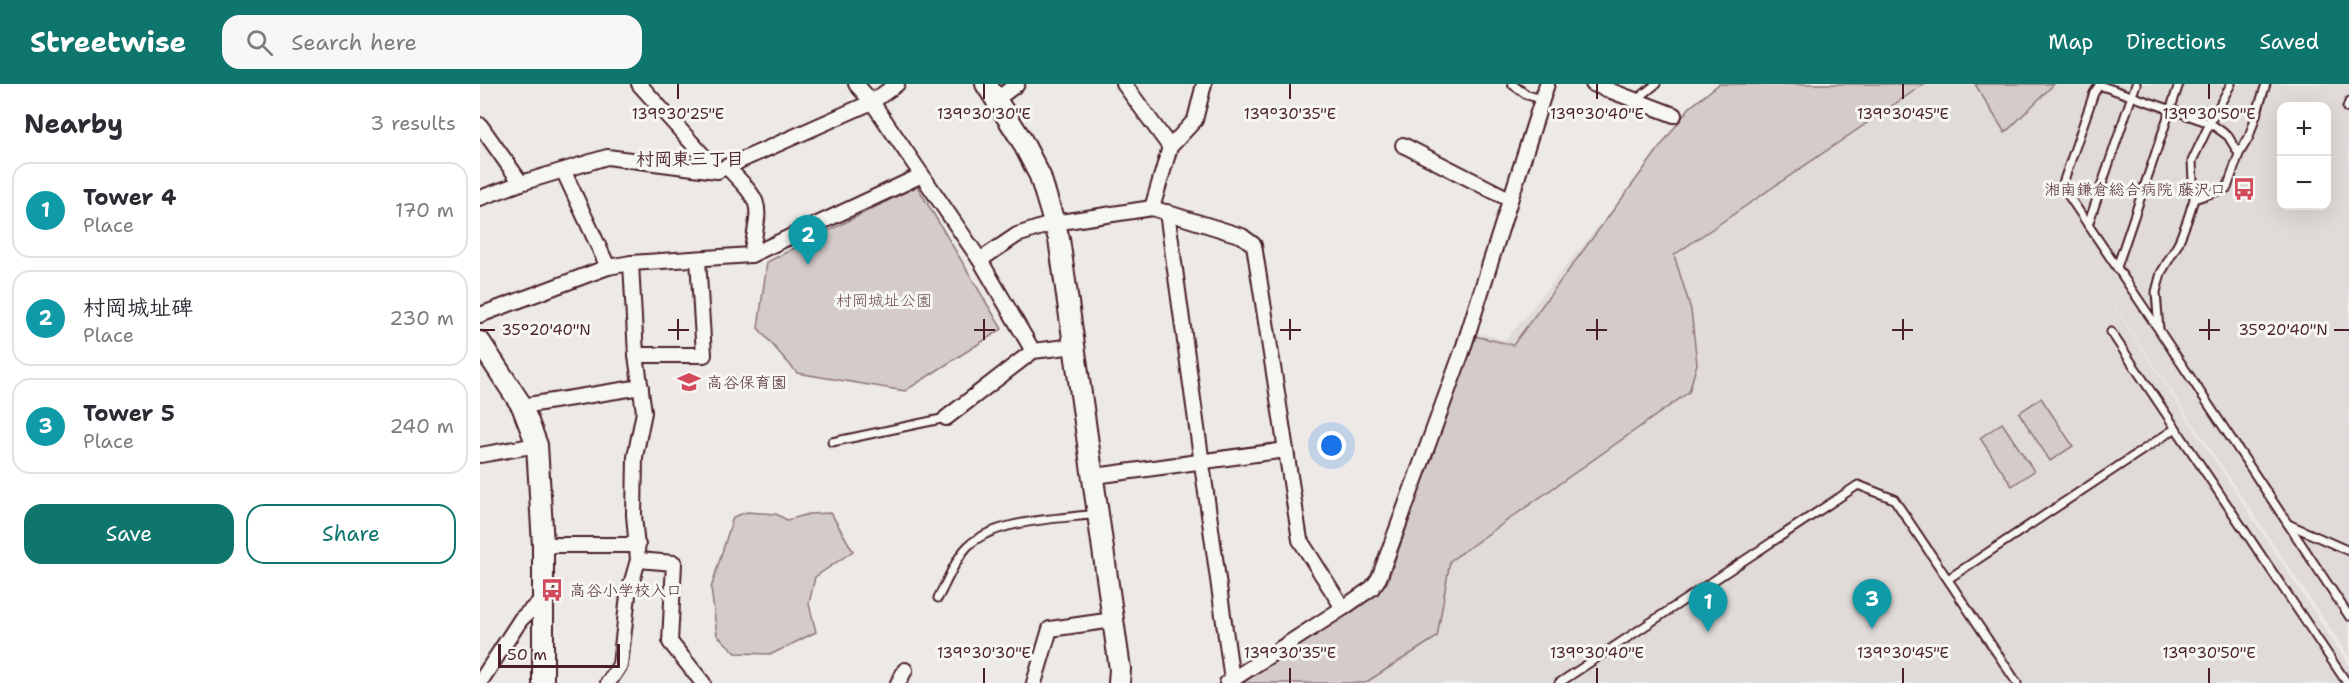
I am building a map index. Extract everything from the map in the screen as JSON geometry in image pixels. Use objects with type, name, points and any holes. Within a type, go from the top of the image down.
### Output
[{"type":"street","points":[[639,84],[722,169],[754,195],[759,207],[751,255]]},
{"type":"street","points":[[856,84],[872,102],[980,260],[1033,351]]},
{"type":"street","points":[[480,198],[520,183],[607,158],[722,169],[872,102],[897,84]]},
{"type":"street","points":[[1017,84],[992,92],[1040,176],[1059,239],[1095,476],[1120,669],[1119,683]]},
{"type":"street","points":[[1124,84],[1170,147]]},
{"type":"street","points":[[1152,207],[1170,147],[1195,120],[1204,84]]},
{"type":"street","points":[[1167,212],[1229,682],[1372,588],[1387,561],[1462,352],[1547,84]]},
{"type":"street","points":[[1593,84],[1674,115]]},
{"type":"street","points":[[480,125],[520,183]]},
{"type":"street","points":[[1403,145],[1509,199]]},
{"type":"street","points":[[564,172],[608,267]]},
{"type":"street","points":[[480,315],[608,267],[630,263],[751,255],[922,175]]},
{"type":"street","points":[[980,260],[1017,236],[1054,223],[1152,207],[1242,236],[1254,245],[1300,540],[1343,608]]},
{"type":"street","points":[[636,355],[704,355],[698,259]]},
{"type":"street","points":[[608,683],[620,665],[628,595],[638,560],[634,515],[635,458],[644,412],[636,355],[630,263]]},
{"type":"street","points":[[480,342],[522,406],[537,445],[543,545],[543,683]]},
{"type":"street","points":[[946,418],[1033,351],[1075,346]]},
{"type":"street","points":[[522,406],[641,387]]},
{"type":"street","points":[[480,455],[537,445]]},
{"type":"street","points":[[1095,476],[1286,450]]},
{"type":"street","points":[[543,545],[638,546]]},
{"type":"street","points":[[638,560],[674,563],[670,642],[703,683]]},
{"type":"street","points":[[480,682],[521,620],[543,599]]},
{"type":"street","points":[[1034,683],[1050,629],[1113,620]]},
{"type":"street","points":[[898,683],[905,670]]},
{"type":"lane","points":[[1512,84],[1527,95],[1542,99]]},
{"type":"lane","points":[[1635,101],[1656,84]]},
{"type":"lane","points":[[2239,154],[2228,136],[2210,123],[2099,84],[2062,186],[2349,616]]},
{"type":"lane","points":[[2088,225],[2136,84]]},
{"type":"lane","points":[[2116,267],[2179,84]]},
{"type":"lane","points":[[2159,330],[2156,292],[2161,273],[2178,244],[2194,200],[2192,162],[2231,84]]},
{"type":"lane","points":[[2194,200],[2227,188],[2239,154],[2249,137],[2266,84]]},
{"type":"lane","points":[[2349,102],[2347,108],[2349,109]]},
{"type":"lane","points":[[2112,332],[2347,683]]},
{"type":"lane","points":[[832,442],[946,418]]},
{"type":"lane","points":[[1948,579],[2176,428]]},
{"type":"lane","points":[[1559,683],[1858,486],[1894,499],[2017,683]]},
{"type":"lane","points":[[938,598],[967,547],[986,533],[1020,524],[1100,514]]},
{"type":"lane","points":[[2288,524],[2349,551]]},
{"type":"shaded area","points":[[1727,84],[2349,84],[2349,657],[2073,244],[2349,665],[2349,683],[1248,683],[1390,587],[1463,379],[1472,332],[1506,340],[1688,116]]},
{"type":"green space","points":[[1719,84],[1924,84],[1674,255],[1691,310],[1697,364],[1689,392],[1450,561],[1437,637],[1365,683],[1243,683],[1387,583],[1474,336],[1513,345],[1689,108]]},
{"type":"green space","points":[[1975,84],[2054,84],[2005,133]]},
{"type":"green space","name":"村岡城址公園","points":[[917,186],[1002,329],[905,391],[797,373],[758,328],[767,262]]},
{"type":"green space","points":[[2041,398],[2073,446],[2050,461],[2019,413]]},
{"type":"green space","points":[[2002,423],[2034,471],[2012,486],[1980,438]]},
{"type":"green space","points":[[747,512],[776,514],[787,520],[809,514],[831,513],[853,551],[815,577],[809,604],[816,632],[772,654],[736,653],[717,635],[711,588],[733,517]]},
{"type":"place","name":"湘南鎌倉総合病院 藤沢口","points":[[2244,189]]},
{"type":"place","name":"村岡城址碑","points":[[808,265]]},
{"type":"place","name":"高谷保育園","points":[[689,382]]},
{"type":"place","name":"高谷小学校入口","points":[[552,590]]},
{"type":"place","name":"Tower 5","points":[[1872,629]]},
{"type":"place","name":"Tower 4","points":[[1708,632]]},
{"type":"district","name":"村岡東三丁目","points":[[690,159]]}]
